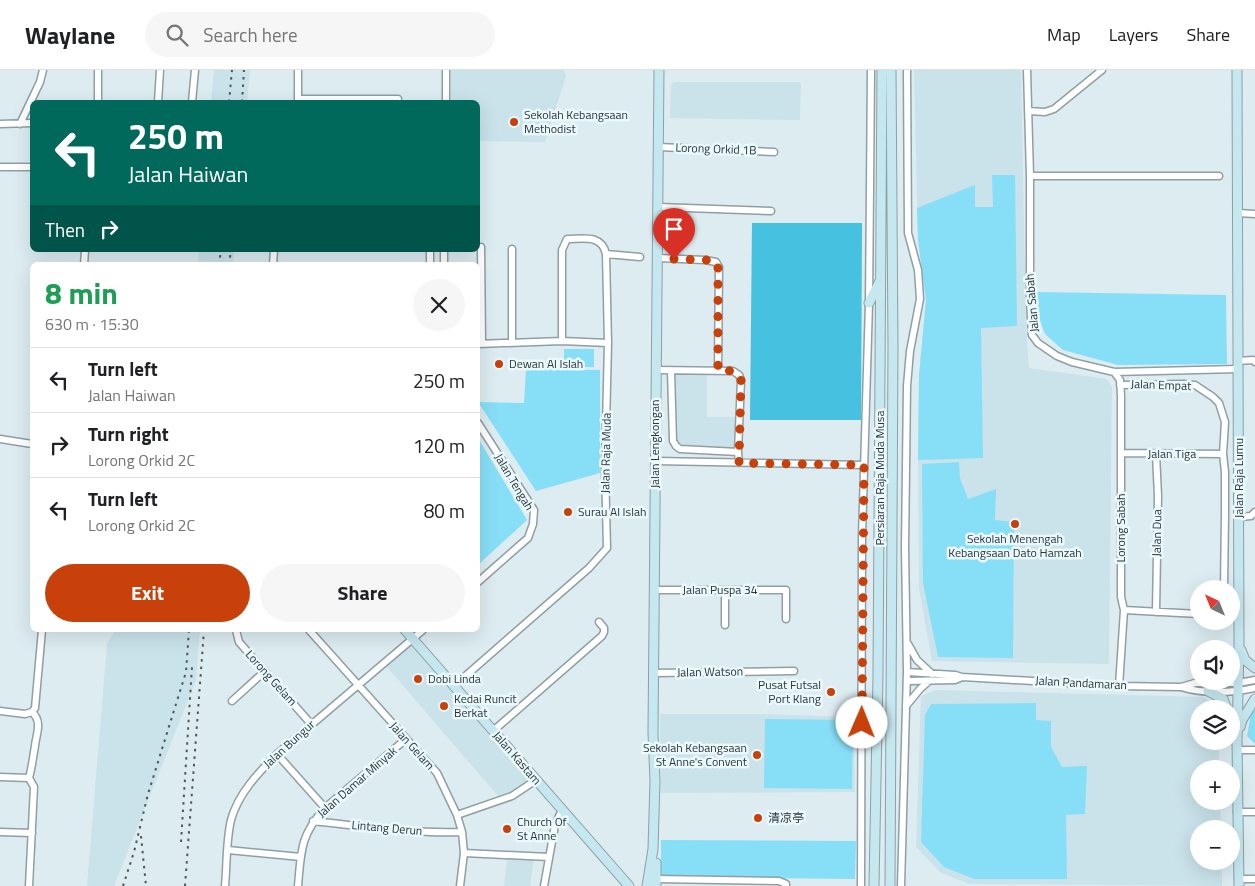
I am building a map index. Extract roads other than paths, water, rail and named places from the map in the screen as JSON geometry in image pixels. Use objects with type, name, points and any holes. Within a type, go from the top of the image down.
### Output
[{"type":"street","points":[[31,100],[40,82],[43,70]]},
{"type":"street","points":[[98,70],[98,100]]},
{"type":"street","points":[[158,100],[160,70]]},
{"type":"street","points":[[192,100],[195,70]]},
{"type":"street","points":[[298,70],[298,100],[398,99]]},
{"type":"street","points":[[446,70],[446,100]]},
{"type":"street","name":"Jalan Lengkongan","points":[[647,886],[653,848],[659,70]]},
{"type":"street","points":[[861,886],[864,465],[869,303],[871,70]]},
{"type":"street","name":"Persiaran Raja Muda Musa","points":[[874,886],[878,676],[882,70]]},
{"type":"street","name":"Persiaran Raja Muda Musa","points":[[890,886],[894,347],[892,70]]},
{"type":"street","points":[[901,886],[907,681],[905,548],[907,386],[910,351],[920,299],[918,270],[908,233],[907,70]]},
{"type":"street","name":"Jalan Sabah","points":[[1027,70],[1030,176],[1030,300],[1032,335],[1038,343],[1057,356],[1072,362],[1114,372],[1177,370],[1238,365],[1254,360]]},
{"type":"street","points":[[1028,111],[1045,112],[1054,109],[1102,70]]},
{"type":"street","name":"Jalan Raja Lumu","points":[[1237,70],[1239,640]]},
{"type":"street","points":[[20,124],[30,103]]},
{"type":"street","points":[[0,124],[30,123]]},
{"type":"street","name":"Lorong Orkid 1B","points":[[658,147],[774,152]]},
{"type":"street","points":[[0,167],[30,167]]},
{"type":"street","points":[[1030,176],[1219,176]]},
{"type":"street","points":[[658,207],[772,211]]},
{"type":"street","points":[[1238,213],[1255,214]]},
{"type":"street","points":[[562,341],[562,250],[567,240],[596,239],[602,244],[606,254],[640,257]]},
{"type":"street","points":[[481,247],[480,344],[562,341],[608,343]]},
{"type":"street","points":[[512,249],[512,343]]},
{"type":"street","name":"Jalan Raja Muda","points":[[454,686],[589,568],[606,548],[605,467],[608,343],[606,254]]},
{"type":"street","points":[[658,258],[716,262],[718,267],[718,370]]},
{"type":"street","points":[[869,303],[881,279]]},
{"type":"street","points":[[656,370],[718,370],[733,371],[739,374],[741,380],[739,463]]},
{"type":"street","points":[[1177,370],[1177,384]]},
{"type":"street","points":[[671,371],[673,441],[676,446],[680,449],[738,452]]},
{"type":"street","name":"Lorong Sabah","points":[[1114,372],[1120,380],[1122,597],[1124,610],[1119,686]]},
{"type":"street","name":"Jalan Empat","points":[[1120,384],[1195,385],[1219,403],[1224,422],[1224,580]]},
{"type":"street","name":"Jalan Tengah","points":[[480,426],[534,510],[533,524],[528,538],[480,577]]},
{"type":"street","points":[[0,439],[30,444]]},
{"type":"street","name":"Jalan Tiga","points":[[1121,453],[1223,454]]},
{"type":"street","name":"Jalan Dua","points":[[1156,454],[1158,496],[1156,612]]},
{"type":"street","points":[[656,461],[864,465]]},
{"type":"street","points":[[1239,517],[1254,515]]},
{"type":"street","name":"Jalan Puspa 34","points":[[655,590],[786,590],[786,619]]},
{"type":"street","points":[[724,590],[725,625]]},
{"type":"street","points":[[1124,610],[1190,614]]},
{"type":"street","points":[[494,731],[602,636],[604,628],[599,622]]},
{"type":"street","points":[[0,711],[26,714],[32,712],[35,708],[42,632]]},
{"type":"street","name":"Lorong Gelam","points":[[236,632],[239,642],[312,724]]},
{"type":"street","name":"Jalan Gelam","points":[[311,632],[437,773],[457,815],[462,832],[464,853],[460,886]]},
{"type":"street","name":"Jalan Kastam","points":[[407,632],[629,886]]},
{"type":"street","points":[[413,639],[421,632]]},
{"type":"street","name":"Jalan Bungur","points":[[225,886],[231,820],[241,797],[255,776],[277,754],[413,639]]},
{"type":"street","points":[[907,642],[917,660],[932,674]]},
{"type":"street","points":[[1240,645],[1245,660],[1255,668]]},
{"type":"street","points":[[232,700],[265,671]]},
{"type":"street","name":"Jalan Watson","points":[[655,673],[794,671]]},
{"type":"street","name":"Jalan Pandamaran","points":[[907,672],[1119,686],[1181,687],[1190,684]]},
{"type":"street","points":[[907,681],[955,680],[962,677]]},
{"type":"street","name":"Jalan Pandamaran","points":[[1240,687],[1255,680]]},
{"type":"street","points":[[905,706],[929,681]]},
{"type":"street","points":[[1181,687],[1193,691],[1216,690]]},
{"type":"street","points":[[1240,687],[1255,688]]},
{"type":"street","points":[[1208,691],[1223,700]]},
{"type":"street","points":[[1240,730],[1242,720],[1255,699]]},
{"type":"street","points":[[30,886],[34,788],[29,778],[34,764],[35,745],[39,729],[37,716],[32,712]]},
{"type":"street","name":"Jalan Damar Minyak","points":[[298,886],[301,847],[313,821],[325,808],[406,739]]},
{"type":"street","points":[[1240,746],[1255,750]]},
{"type":"street","name":"Jalan Raja Lumu","points":[[1237,750],[1238,883]]},
{"type":"street","points":[[277,754],[325,808]]},
{"type":"street","points":[[0,776],[29,778]]},
{"type":"street","points":[[457,815],[512,796],[536,780]]},
{"type":"street","points":[[544,886],[555,825],[562,810]]},
{"type":"street","points":[[1237,812],[1255,812]]},
{"type":"street","name":"Lintang Derun","points":[[313,821],[439,833],[462,832]]},
{"type":"street","points":[[0,832],[32,833]]},
{"type":"street","name":"Jalan Lengkongan","points":[[653,848],[656,856],[656,882]]},
{"type":"street","points":[[228,850],[300,857]]},
{"type":"street","points":[[464,853],[549,857]]},
{"type":"street","points":[[1238,883],[1255,879]]},
{"type":"street","points":[[656,882],[723,883],[779,881],[786,886]]},
{"type":"railway","points":[[229,100],[232,70]]},
{"type":"railway","points":[[242,100],[244,70]]},
{"type":"railway","points":[[219,262],[221,252]]},
{"type":"railway","points":[[229,262],[231,252]]},
{"type":"railway","points":[[123,886],[134,852],[148,794],[186,672],[189,632]]},
{"type":"railway","points":[[185,886],[204,632]]},
{"type":"railway","points":[[181,842],[192,667]]},
{"type":"railway","points":[[141,836],[146,886]]},
{"type":"place","name":"Sekolah Kebangsaan Methodist","points":[[514,122]]},
{"type":"place","name":"Dewan Al Islah","points":[[499,364]]},
{"type":"place","name":"Surau Al Islah","points":[[568,512]]},
{"type":"place","name":"Sekolah Menengah Kebangsaan Dato Hamzah","points":[[1015,524]]},
{"type":"place","name":"Dobi Linda","points":[[418,679]]},
{"type":"place","name":"Pusat Futsal Port Klang","points":[[831,692]]},
{"type":"place","name":"Kedai Runcit Berkat","points":[[444,706]]},
{"type":"place","name":"Sekolah Kebangsaan St Anne's Convent","points":[[757,755]]},
{"type":"place","name":"清凉亭","points":[[758,818]]},
{"type":"place","name":"Church Of St Anne","points":[[507,829]]}]
